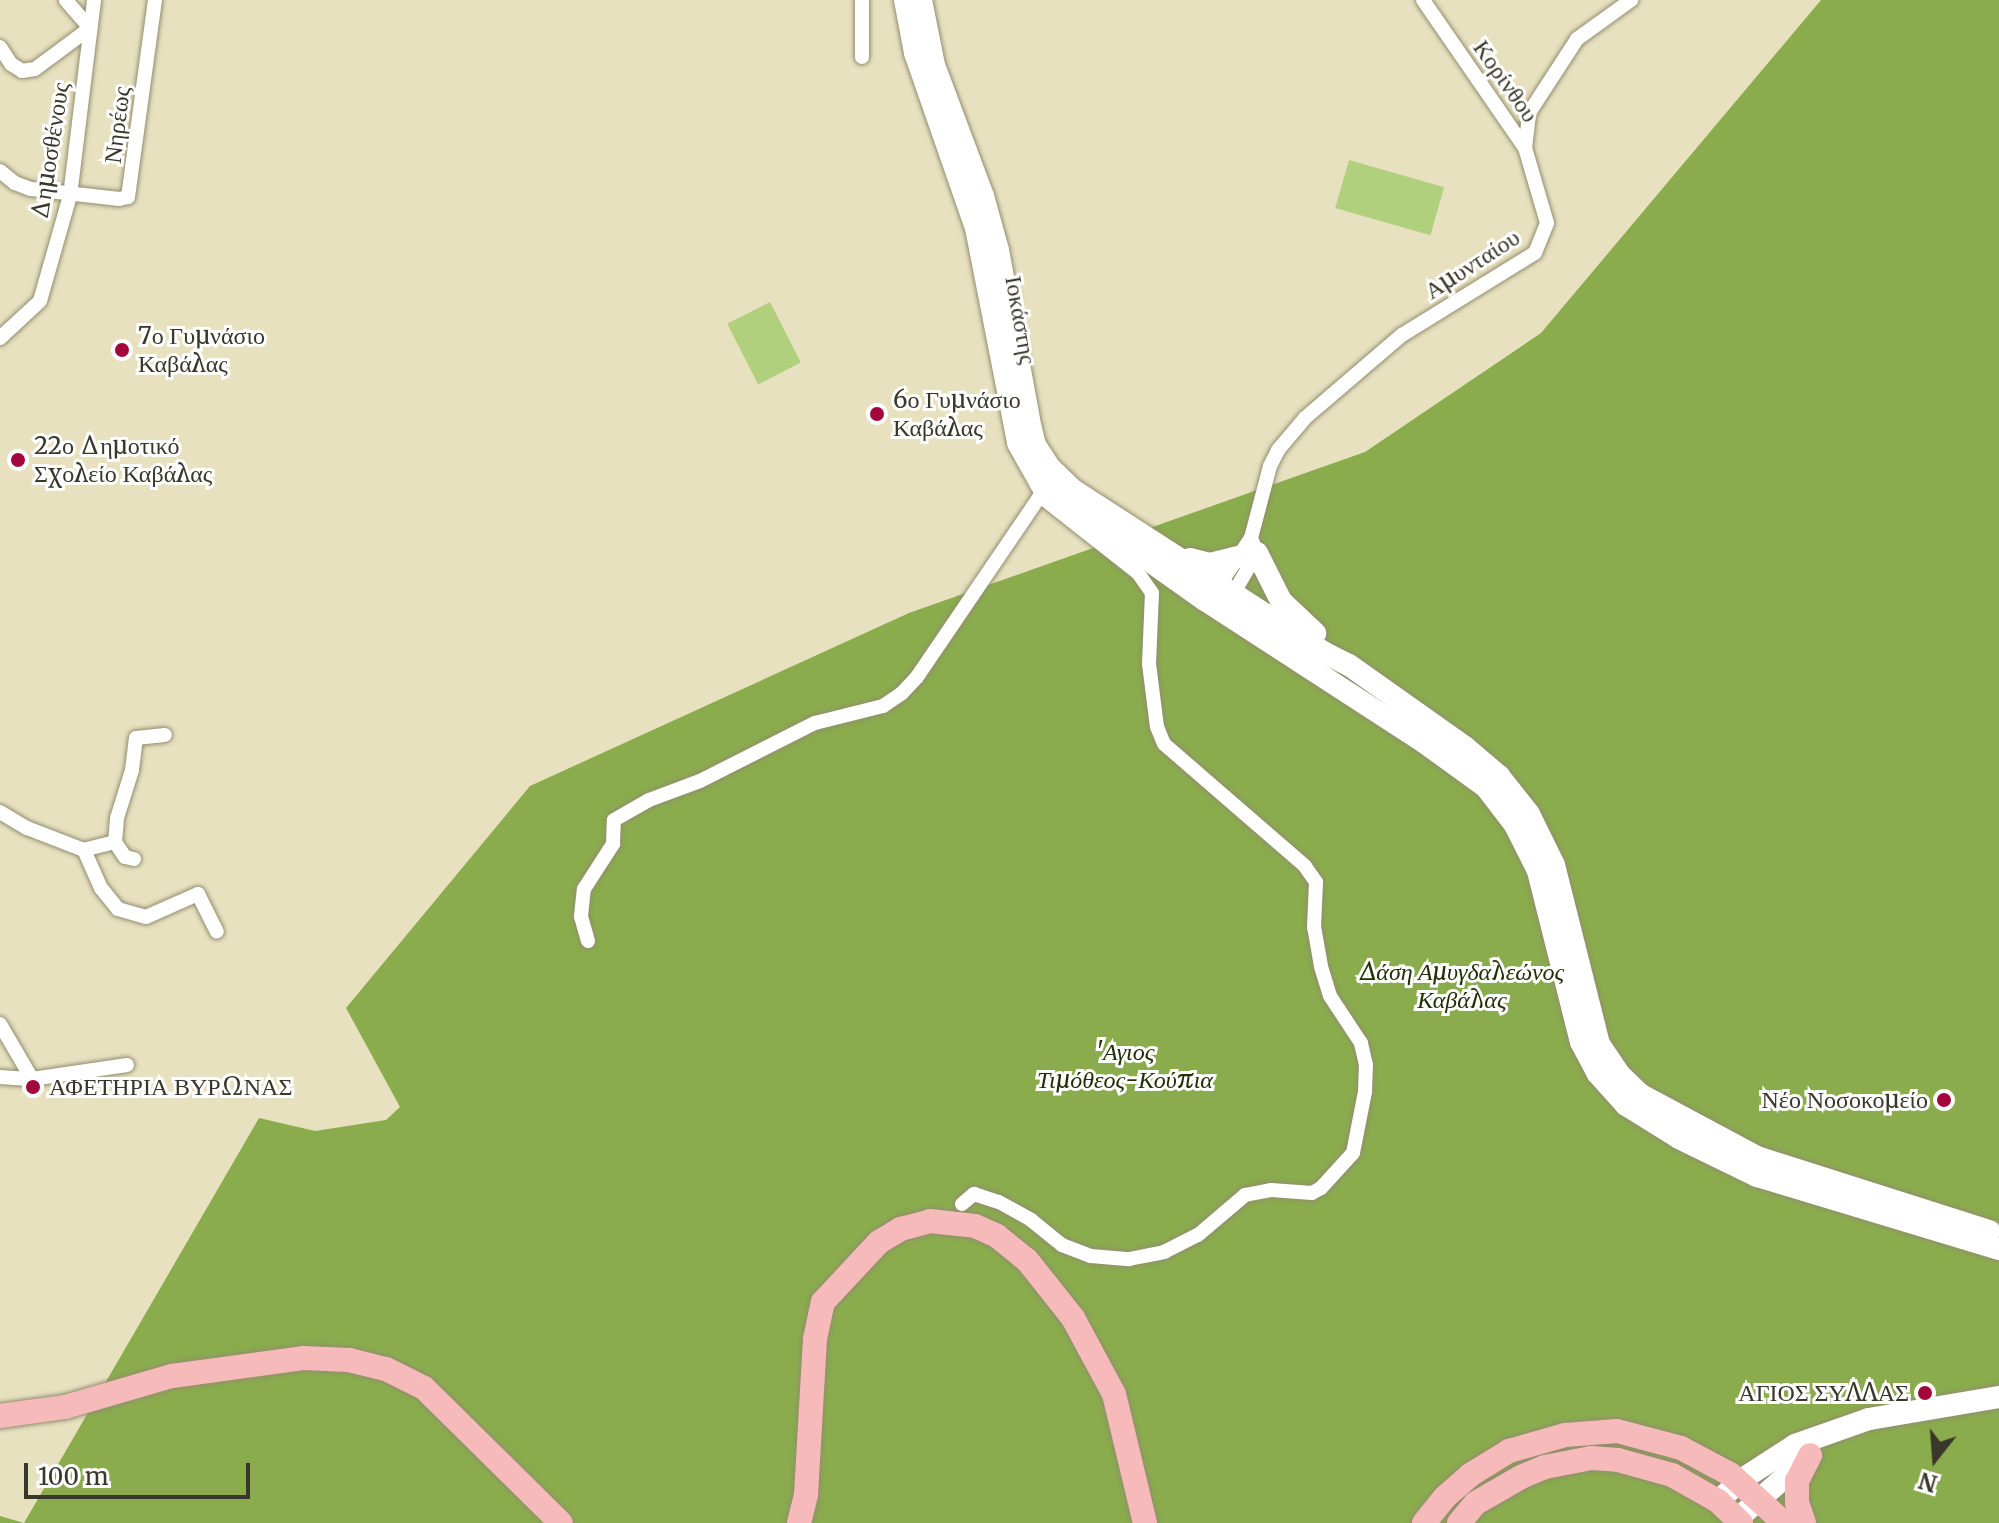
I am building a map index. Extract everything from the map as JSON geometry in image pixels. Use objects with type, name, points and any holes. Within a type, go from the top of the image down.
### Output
[{"type":"main road","points":[[799,1523],[806,1495],[815,1339],[823,1302],[879,1242],[901,1229],[930,1221],[975,1226],[997,1236],[1027,1260],[1073,1318],[1088,1340],[1114,1394],[1145,1523]]},
{"type":"main road","points":[[0,1416],[32,1413],[172,1376],[303,1358],[349,1360],[386,1369],[424,1388],[561,1523]]},
{"type":"main road","points":[[1424,1523],[1445,1497],[1497,1458],[1521,1446],[1565,1435],[1617,1431],[1681,1448],[1741,1480],[1784,1523]]},
{"type":"main road","points":[[1804,1523],[1797,1503],[1797,1481],[1810,1455]]},
{"type":"main road","points":[[1459,1523],[1476,1503],[1521,1477],[1568,1461],[1591,1458],[1641,1465],[1672,1475],[1718,1501],[1739,1521]]},
{"type":"street","points":[[0,47],[11,64],[22,71],[35,69],[90,28],[66,0]]},
{"type":"street","name":"Δημοσθένους","points":[[0,338],[40,301],[70,196],[94,0]]},
{"type":"street","name":"Νηρέως","points":[[70,196],[128,197],[155,0]]},
{"type":"street","points":[[862,0],[862,57]]},
{"type":"street","name":"Ιοκάστης","points":[[905,0],[915,53],[978,237],[1018,443],[1041,490],[1220,597]]},
{"type":"street","name":"Ιοκάστης","points":[[921,0],[934,65],[983,196],[998,250],[1035,445],[1060,480],[1174,552],[1220,597]]},
{"type":"street","name":"Κορίνθου","points":[[1423,0],[1525,148]]},
{"type":"street","name":"Αμυνταίου","points":[[1220,597],[1249,549],[1270,466],[1278,450],[1305,418],[1402,335],[1535,253],[1547,223],[1525,148],[1529,113],[1570,49],[1599,20],[1631,0]]},
{"type":"street","points":[[0,171],[15,183],[31,189],[70,196]]},
{"type":"street","points":[[588,941],[581,916],[584,889],[613,844],[614,820],[649,800],[700,781],[815,723],[883,706],[902,693],[917,677],[1041,490],[1138,573],[1149,586],[1153,599],[1149,664],[1157,727],[1164,744],[1305,866],[1316,882],[1314,928],[1321,966],[1333,1002],[1363,1051],[1365,1092],[1353,1153],[1321,1188],[1312,1193],[1271,1190],[1245,1195],[1231,1203],[1198,1235],[1164,1252],[1129,1259],[1091,1256],[1062,1245],[1031,1220],[999,1202],[974,1194],[962,1204]]},
{"type":"street","points":[[1174,552],[1210,564],[1249,549],[1281,601],[1338,657],[1475,755],[1499,776],[1529,814],[1558,876],[1599,1044],[1613,1067],[1641,1095],[1757,1157],[1999,1235]]},
{"type":"street","points":[[1220,597],[1338,657]]},
{"type":"street","points":[[1220,597],[1453,761],[1486,787],[1507,813],[1538,871],[1581,1042],[1598,1074],[1626,1105],[1679,1138],[1757,1176],[1999,1249]]},
{"type":"street","points":[[134,859],[125,857],[115,842],[117,818],[132,770],[136,738],[165,735]]},
{"type":"street","points":[[0,812],[27,828],[84,850],[115,842]]},
{"type":"street","points":[[84,850],[101,888],[118,909],[146,917],[198,894],[217,932]]},
{"type":"street","points":[[0,1024],[32,1079]]},
{"type":"street","points":[[0,1077],[32,1079],[127,1065]]},
{"type":"street","points":[[1966,1239],[1999,1258]]},
{"type":"street","points":[[1718,1501],[1741,1480],[1788,1448],[1869,1419],[1996,1395]]},
{"type":"street","points":[[1739,1521],[1759,1498],[1810,1455],[1827,1436]]},
{"type":"green space","name":"Δάση Αμυγδαλεώνος Καβάλας","points":[[1821,0],[1999,0],[1999,1523],[24,1523],[259,1118],[315,1131],[386,1120],[400,1107],[346,1008],[530,786],[909,613],[1365,452],[1541,333]]},
{"type":"green space","points":[[1349,160],[1444,187],[1430,235],[1335,208]]},
{"type":"green space","points":[[770,302],[801,363],[758,384],[727,324]]},
{"type":"green space","points":[[0,1516],[24,1523],[0,1523]]},
{"type":"place","name":"7ο Γυμνάσιο Καβάλας","points":[[122,350]]},
{"type":"place","name":"6ο Γυμνάσιο Καβάλας","points":[[877,414]]},
{"type":"place","name":"22ο Δημοτικό Σχολείο Καβάλας","points":[[18,460]]},
{"type":"place","name":"ΑΦΕΤΗΡΙΑ ΒΥΡΩΝΑΣ","points":[[33,1087]]},
{"type":"place","name":"Νέο Νοσοκομείο","points":[[1944,1100]]},
{"type":"place","name":"ΑΓΙΟΣ ΣΥΛΛΑΣ","points":[[1925,1393]]},
{"type":"park label","name":"'Αγιος Τιμόθεος-Κούπια","points":[[1125,1066]]}]
